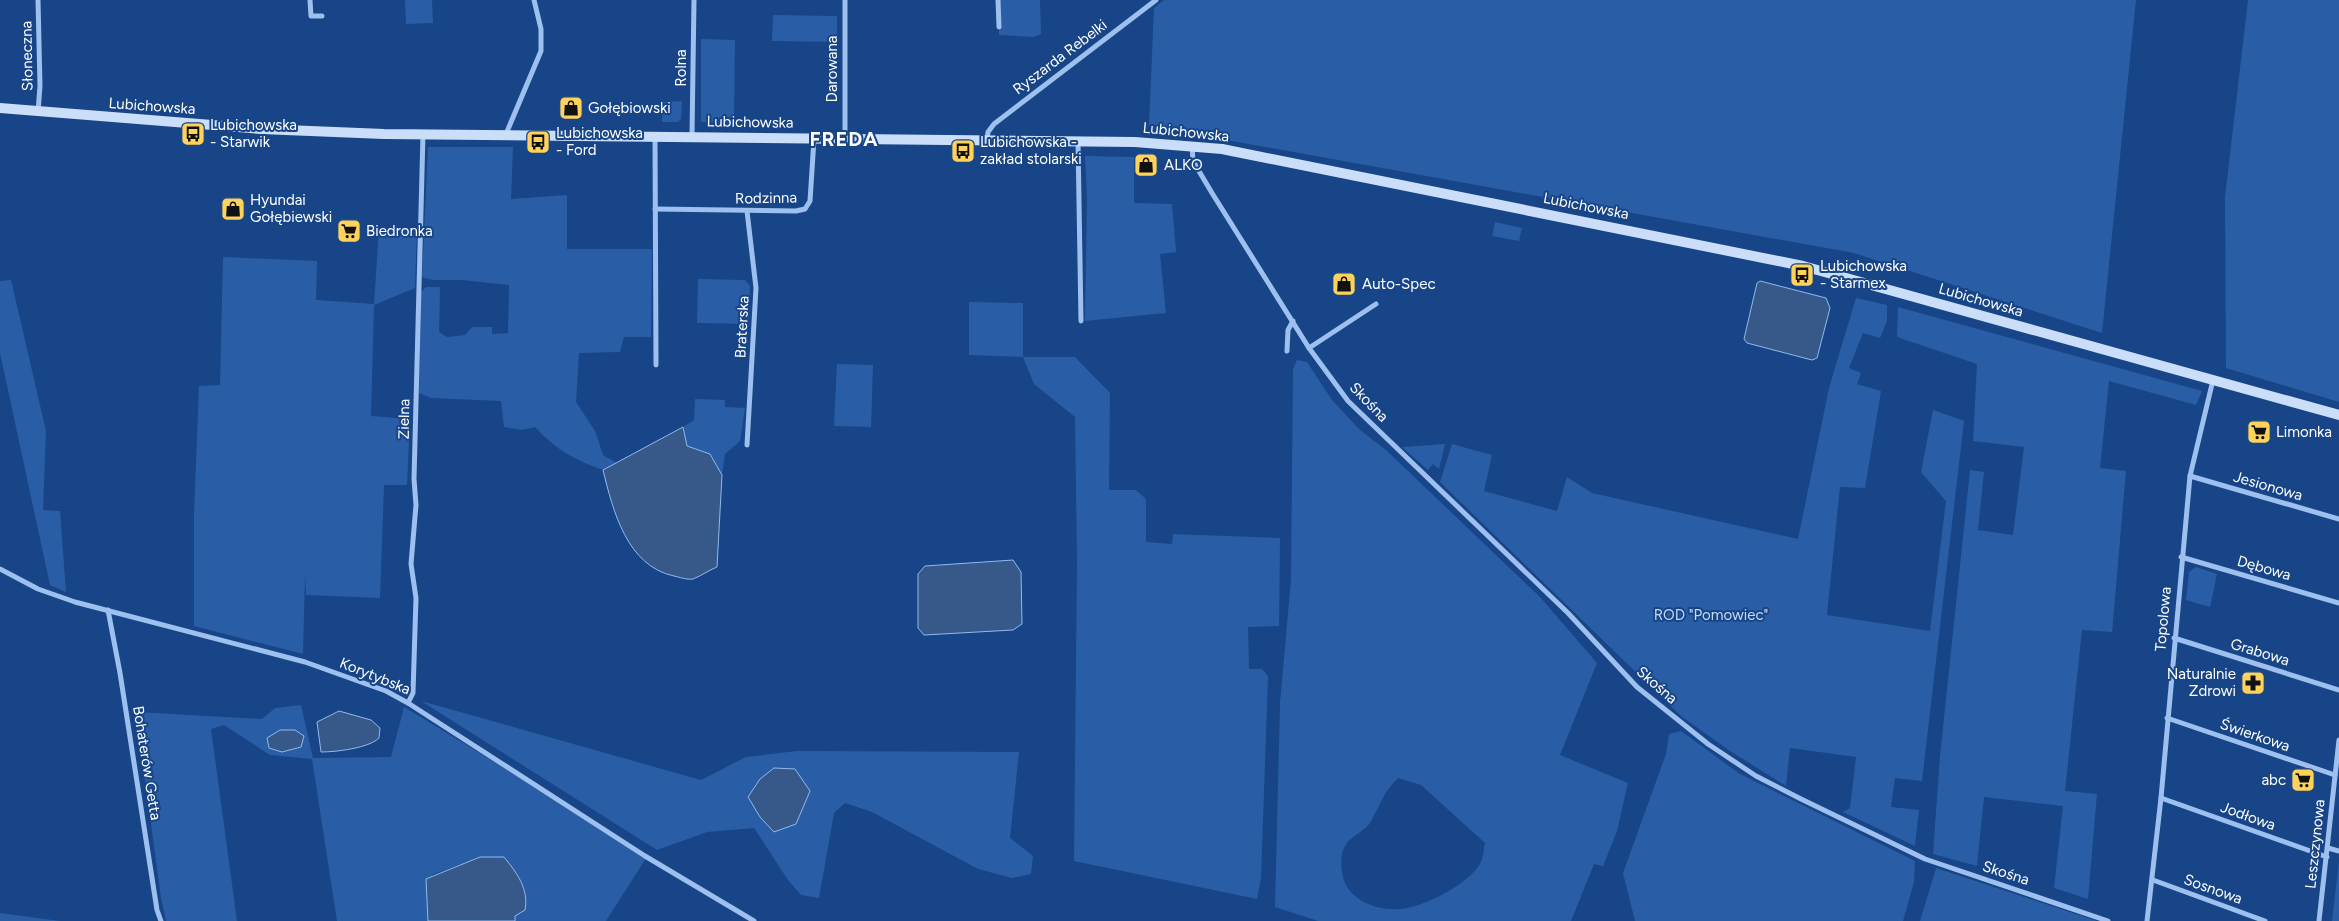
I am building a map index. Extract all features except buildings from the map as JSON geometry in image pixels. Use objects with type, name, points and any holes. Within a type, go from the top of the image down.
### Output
[{"type":"street","name":"Słoneczna","points":[[38,0],[40,86],[38,112]]},
{"type":"street","points":[[310,0],[311,16],[322,16]]},
{"type":"street","points":[[506,134],[541,51],[541,28],[534,0]]},
{"type":"street","name":"Rolna","points":[[692,136],[694,0]]},
{"type":"street","name":"Darowana","points":[[845,0],[845,138]]},
{"type":"street","points":[[998,0],[999,27]]},
{"type":"street","name":"Ryszarda Rebelki","points":[[988,140],[988,132],[994,124],[1156,0]]},
{"type":"street","name":"Lubichowska","points":[[0,108],[282,130],[423,134],[1078,141],[1192,145],[1222,149],[1803,266],[2339,415]]},
{"type":"street","name":"Zielna","points":[[408,703],[413,693],[416,598],[411,564],[416,505],[414,479],[423,134]]},
{"type":"street","points":[[655,135],[656,365]]},
{"type":"street","name":"Rodzinna","points":[[655,210],[796,211],[805,209],[810,201],[814,138]]},
{"type":"street","points":[[1078,141],[1081,321]]},
{"type":"street","name":"Skośna","points":[[1192,145],[1193,161],[1309,348],[1348,401],[1568,613],[1635,685],[1708,744],[1756,776],[1925,859],[2108,921]]},
{"type":"street","name":"Braterska","points":[[747,211],[756,288],[747,445]]},
{"type":"street","points":[[1309,348],[1376,304]]},
{"type":"street","points":[[1287,351],[1288,330],[1293,321]]},
{"type":"street","name":"Topolowa","points":[[2147,921],[2161,798],[2181,557],[2190,476],[2213,380]]},
{"type":"street","name":"Jesionowa","points":[[2190,476],[2339,519]]},
{"type":"street","name":"Dębowa","points":[[2181,557],[2339,603]]},
{"type":"street","name":"Korytybska","points":[[0,569],[47,592],[74,602],[305,662],[386,692],[408,703],[645,856],[754,921]]},
{"type":"street","name":"Bohaterów Getta","points":[[108,610],[120,673],[157,910],[161,921]]},
{"type":"street","name":"Grabowa","points":[[2174,638],[2339,690]]},
{"type":"street","name":"Świerkowa","points":[[2167,718],[2335,775]]},
{"type":"street","name":"Leszczynowa","points":[[2319,921],[2339,740]]},
{"type":"street","name":"Jodłowa","points":[[2161,798],[2327,857]]},
{"type":"street","points":[[2328,848],[2339,851]]},
{"type":"street","name":"Sosnowa","points":[[2153,880],[2265,921]]},
{"type":"green space","points":[[405,0],[432,0],[433,23],[406,24]]},
{"type":"green space","points":[[999,0],[1040,0],[1041,34],[1033,37],[999,35]]},
{"type":"green space","points":[[1164,0],[2136,0],[2102,333],[1854,253],[1149,126],[1154,8]]},
{"type":"green space","points":[[2248,0],[2339,0],[2339,402],[2226,368],[2225,197]]},
{"type":"green space","points":[[773,15],[837,16],[837,42],[772,41]]},
{"type":"green space","points":[[701,39],[735,40],[734,123],[701,122]]},
{"type":"green space","points":[[682,101],[681,119],[678,122],[662,122],[663,102]]},
{"type":"green space","points":[[428,147],[513,147],[511,199],[567,195],[567,249],[652,249],[651,337],[624,337],[620,352],[579,353],[576,402],[595,431],[603,455],[617,463],[603,470],[566,453],[550,442],[535,427],[522,430],[504,427],[501,401],[431,398],[419,393],[421,292],[426,287],[440,287],[439,332],[447,337],[465,335],[472,327],[492,327],[492,334],[508,333],[509,285],[462,280],[432,280],[422,277]]},
{"type":"green space","points":[[1085,156],[1134,157],[1134,203],[1172,204],[1176,252],[1160,254],[1166,313],[1085,321],[1087,198]]},
{"type":"green space","points":[[1495,222],[1522,228],[1519,241],[1492,236]]},
{"type":"green space","points":[[379,228],[417,229],[415,288],[374,305],[371,416],[410,419],[407,485],[384,485],[380,598],[306,595],[305,574],[303,654],[194,626],[194,513],[199,386],[220,385],[223,257],[317,261],[316,300],[374,304]]},
{"type":"green space","points":[[698,279],[745,280],[750,286],[749,324],[697,323]]},
{"type":"green space","points":[[11,280],[46,431],[43,510],[60,511],[66,592],[50,585],[0,353],[0,281]]},
{"type":"green space","name":"ROD \"Pomowiec\"","points":[[1856,298],[1887,305],[1887,321],[1880,338],[1863,333],[1849,368],[1861,373],[1857,384],[1881,391],[1865,488],[1840,487],[1827,615],[1930,631],[1946,501],[1921,472],[1933,410],[1964,421],[1922,781],[1895,778],[1891,807],[1919,810],[1915,846],[1843,812],[1850,808],[1856,757],[1790,748],[1786,786],[1730,751],[1681,716],[1440,482],[1452,444],[1492,455],[1484,491],[1557,511],[1567,477],[1592,493],[1798,539],[1829,388]]},
{"type":"green space","points":[[969,302],[1023,303],[1023,357],[969,355]]},
{"type":"green space","points":[[1898,307],[2202,391],[2196,405],[2109,381],[2100,468],[2126,471],[2112,632],[2082,630],[2065,791],[2097,794],[2088,899],[2054,888],[2063,806],[1984,797],[1977,866],[1933,854],[1940,756],[1970,470],[1984,472],[1978,530],[2013,535],[2024,447],[1973,441],[1977,364],[1897,337]]},
{"type":"green space","points":[[1023,357],[1075,357],[1110,393],[1109,490],[1136,490],[1146,499],[1146,542],[1172,544],[1173,534],[1280,538],[1279,626],[1248,627],[1249,669],[1262,669],[1268,676],[1261,878],[1257,899],[1074,861],[1077,563],[1075,417],[1034,384]]},
{"type":"green space","points":[[1297,360],[1307,362],[1332,400],[1359,429],[1387,451],[1540,597],[1597,663],[1560,755],[1628,783],[1617,831],[1603,866],[1594,864],[1571,921],[1318,921],[1275,907],[1280,703],[1291,579],[1293,369]],"holes":[[[1398,778],[1421,785],[1485,843],[1481,862],[1457,886],[1421,904],[1400,909],[1381,908],[1371,905],[1355,896],[1344,881],[1341,862],[1343,849],[1350,839],[1370,823],[1385,794]]]},
{"type":"green space","points":[[837,364],[873,365],[871,427],[834,426]]},
{"type":"green space","points":[[695,399],[725,400],[725,407],[745,408],[740,441],[725,454],[722,475],[710,454],[687,446],[683,427],[694,420]]},
{"type":"green space","points":[[1445,444],[1439,469],[1433,464],[1428,470],[1402,447]]},
{"type":"green space","points":[[2196,567],[2217,574],[2210,607],[2186,600],[2189,572]]},
{"type":"green space","points":[[421,701],[701,780],[746,757],[797,751],[1019,752],[1010,838],[1033,856],[1031,874],[1012,878],[978,869],[872,812],[845,803],[834,813],[819,898],[801,895],[788,880],[754,828],[707,832],[657,850]]},
{"type":"green space","points":[[301,705],[313,758],[391,757],[404,707],[648,855],[606,921],[515,921],[515,916],[480,857],[432,875],[427,907],[428,921],[337,921],[312,759],[270,755],[224,725],[211,729],[237,921],[166,921],[161,898],[136,712],[262,719],[275,708]]},
{"type":"green space","points":[[1681,731],[1740,774],[1915,861],[1914,882],[1903,921],[1635,921],[1623,873],[1666,754],[1669,734]]},
{"type":"green space","points":[[2339,861],[2339,921],[2332,921]]},
{"type":"green space","points":[[1936,868],[2097,921],[1920,921]]},
{"type":"green space","points":[[0,913],[60,921],[0,921]]},
{"type":"shaded area","points":[[1760,281],[1826,298],[1830,308],[1817,358],[1812,360],[1747,343],[1744,339],[1757,283]]},
{"type":"shaded area","points":[[683,427],[687,446],[710,454],[722,475],[717,567],[693,579],[674,576],[658,570],[644,561],[634,549],[617,519],[603,470]]},
{"type":"shaded area","points":[[1013,560],[1021,572],[1022,624],[1013,630],[924,635],[918,628],[918,574],[925,566]]},
{"type":"shaded area","points":[[339,711],[371,720],[380,728],[379,738],[360,747],[321,752],[317,722]]},
{"type":"shaded area","points":[[280,730],[295,730],[304,736],[301,747],[282,752],[269,748],[267,738]]},
{"type":"shaded area","points":[[774,768],[795,769],[810,791],[796,824],[774,832],[760,817],[748,797],[760,779]]},
{"type":"shaded area","points":[[480,857],[504,857],[524,888],[525,910],[515,916],[515,921],[428,921],[426,879]]},
{"type":"place","name":"Gołębiowski","points":[[571,108]]},
{"type":"place","name":"Lubichowska - Starwik","points":[[193,134]]},
{"type":"place","name":"Lubichowska - Ford","points":[[538,142]]},
{"type":"place","name":"Lubichowska - zakład stolarski","points":[[963,151]]},
{"type":"place","name":"ALKO","points":[[1146,165]]},
{"type":"place","name":"Hyundai Gołębiewski","points":[[233,209]]},
{"type":"place","name":"Biedronka","points":[[349,231]]},
{"type":"place","name":"Lubichowska - Starmex","points":[[1802,275]]},
{"type":"place","name":"Auto-Spec","points":[[1344,284]]},
{"type":"place","name":"Limonka","points":[[2259,432]]},
{"type":"place","name":"Naturalnie Zdrowi","points":[[2253,683]]},
{"type":"place","name":"abc","points":[[2303,780]]},
{"type":"district","name":"FREDA","points":[[844,139]]}]
